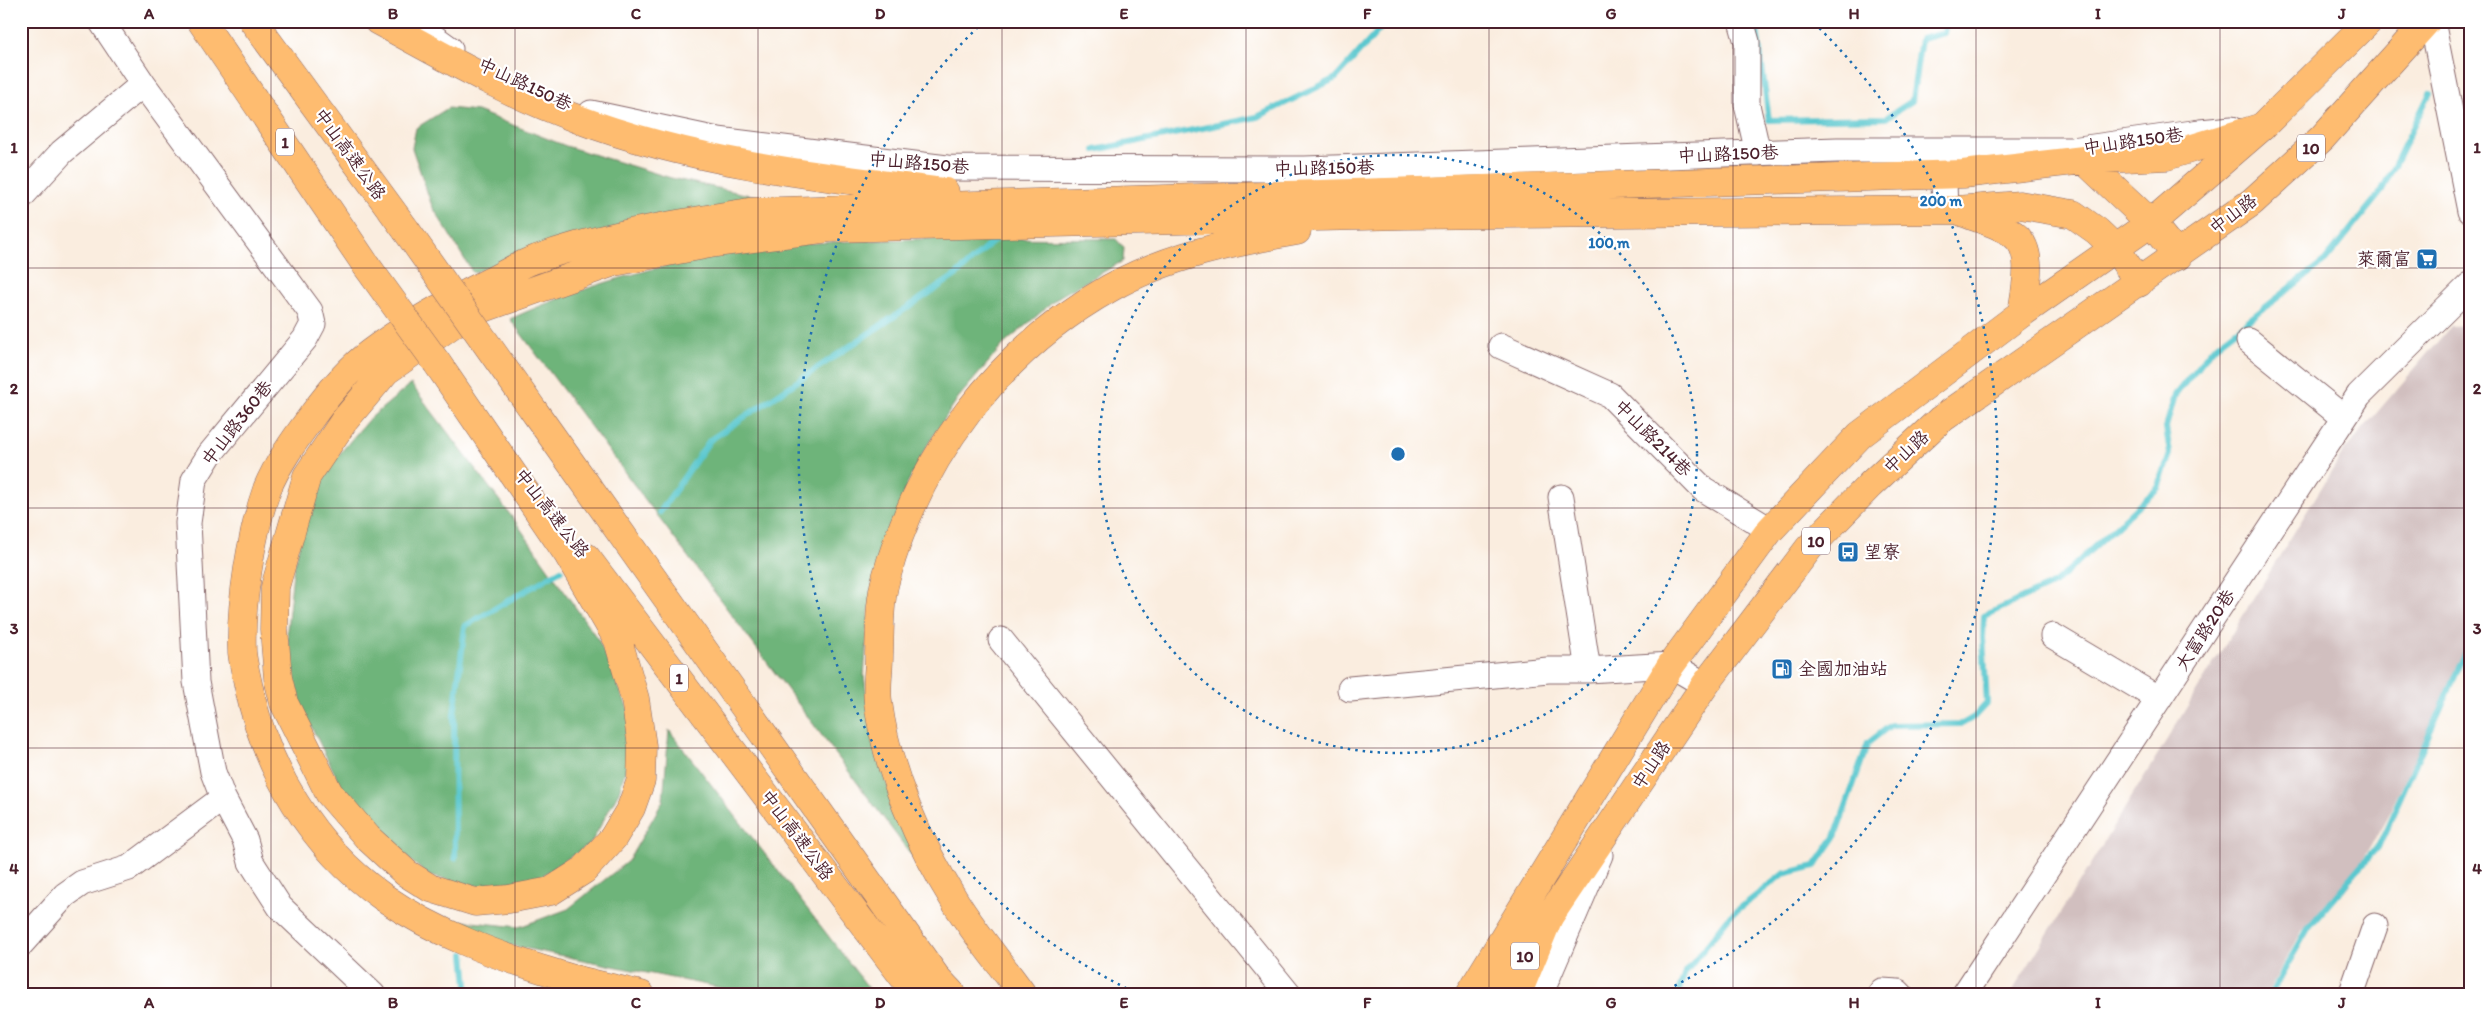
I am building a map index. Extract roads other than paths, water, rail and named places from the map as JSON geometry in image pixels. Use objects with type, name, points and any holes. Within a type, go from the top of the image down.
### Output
[{"type":"main road","name":"中山高速公路","points":[[201,21],[366,265],[437,364],[663,657],[917,995]]},
{"type":"main road","name":"中山高速公路","points":[[253,21],[406,230],[936,977],[953,995]]},
{"type":"main road","points":[[378,21],[503,88],[575,118],[650,142],[732,162],[806,176],[986,197],[1010,203]]},
{"type":"main road","name":"中山路","points":[[1469,995],[1671,665],[1770,530],[1860,436],[2022,313],[2151,223],[2262,127],[2369,21]]},
{"type":"main road","name":"中山路","points":[[1501,995],[1549,917],[1705,685],[1810,548],[1870,485],[1940,420],[2178,256],[2252,202],[2322,138],[2427,21]]},
{"type":"main road","points":[[640,995],[558,975],[438,930],[382,896],[352,871],[322,841],[290,796],[268,753],[255,719],[242,654],[243,604],[250,556],[268,488],[297,436],[328,394],[367,355],[434,310],[534,259],[635,232],[749,212],[1010,203],[1944,163],[2168,156],[2262,127]]},
{"type":"main road","points":[[2084,160],[2151,223],[2178,256]]},
{"type":"main road","points":[[437,364],[568,553],[618,640],[635,699],[641,737],[641,780],[631,808],[613,838],[584,870],[552,891],[509,899],[475,902],[430,888],[406,873],[368,838],[328,792],[284,703],[278,678],[274,629],[275,587],[307,476],[344,421],[386,371],[467,314],[549,283],[614,262],[715,243],[829,228],[1404,215],[1950,210],[2020,206],[2073,214],[2097,231],[2116,249],[2138,283]]},
{"type":"main road","points":[[1950,210],[2014,234],[2024,248],[2027,277],[2022,313]]},
{"type":"main road","points":[[1024,995],[956,904],[922,841],[897,776],[878,701],[880,633],[885,580],[907,520],[927,476],[950,434],[1018,355],[1056,322],[1112,287],[1171,260],[1246,240],[1404,215]]},
{"type":"main road","points":[[1517,995],[1549,917]]},
{"type":"street","name":"中山路360巷","points":[[101,21],[143,84],[310,311],[313,324],[305,339],[210,454],[194,480],[188,523],[196,682],[213,772],[223,798],[245,840],[251,862],[280,907],[373,995]]},
{"type":"street","name":"中山路150巷","points":[[411,21],[449,48],[584,112],[718,140],[947,168],[1305,169],[1758,153],[1944,163],[2072,150],[2200,132],[2262,127]]},
{"type":"street","points":[[1741,21],[1747,42],[1747,105],[1758,153]]},
{"type":"street","points":[[2432,21],[2470,208]]},
{"type":"street","points":[[21,197],[62,152],[143,84]]},
{"type":"street","points":[[1944,163],[1950,210]]},
{"type":"street","name":"大富路20巷","points":[[1964,995],[2359,395],[2470,285]]},
{"type":"street","points":[[2249,341],[2344,418]]},
{"type":"street","name":"中山路214巷","points":[[1501,346],[1610,395],[1703,489],[1770,530]]},
{"type":"street","points":[[1561,497],[1588,670]]},
{"type":"street","points":[[2053,636],[2159,699]]},
{"type":"street","points":[[1001,640],[1290,995]]},
{"type":"street","points":[[1350,689],[1548,670],[1588,670],[1671,665],[1705,685]]},
{"type":"street","points":[[21,944],[65,895],[82,883],[129,868],[223,798]]},
{"type":"street","points":[[1540,995],[1616,819]]},
{"type":"street","points":[[2352,995],[2375,926]]},
{"type":"street","points":[[1879,995],[1882,991],[1898,992],[1901,995]]},
{"type":"waterway","points":[[1095,150],[1257,117],[1336,78],[1387,21]]},
{"type":"waterway","points":[[1756,21],[1769,120],[1886,118],[1912,101],[1921,39],[1944,33],[1946,21]]},
{"type":"waterway","points":[[1677,995],[1685,973],[1730,916],[1783,874],[1815,866],[1835,837],[1868,743],[1891,725],[1962,724],[1974,717],[1987,703],[1983,638],[1984,616],[2055,583],[2158,488],[2170,454],[2166,427],[2175,395],[2214,347],[2325,261],[2381,192],[2430,93]]},
{"type":"waterway","points":[[660,512],[710,440],[956,275],[999,236]]},
{"type":"waterway","points":[[455,858],[454,714],[465,626],[561,570]]},
{"type":"waterway","points":[[2270,995],[2309,927],[2379,845],[2470,643]]},
{"type":"waterway","points":[[464,954],[468,995]]},
{"type":"place","name":"萊爾富","points":[[2427,259]]},
{"type":"place","name":"望寮","points":[[1848,552]]},
{"type":"place","name":"全國加油站","points":[[1782,669]]}]
